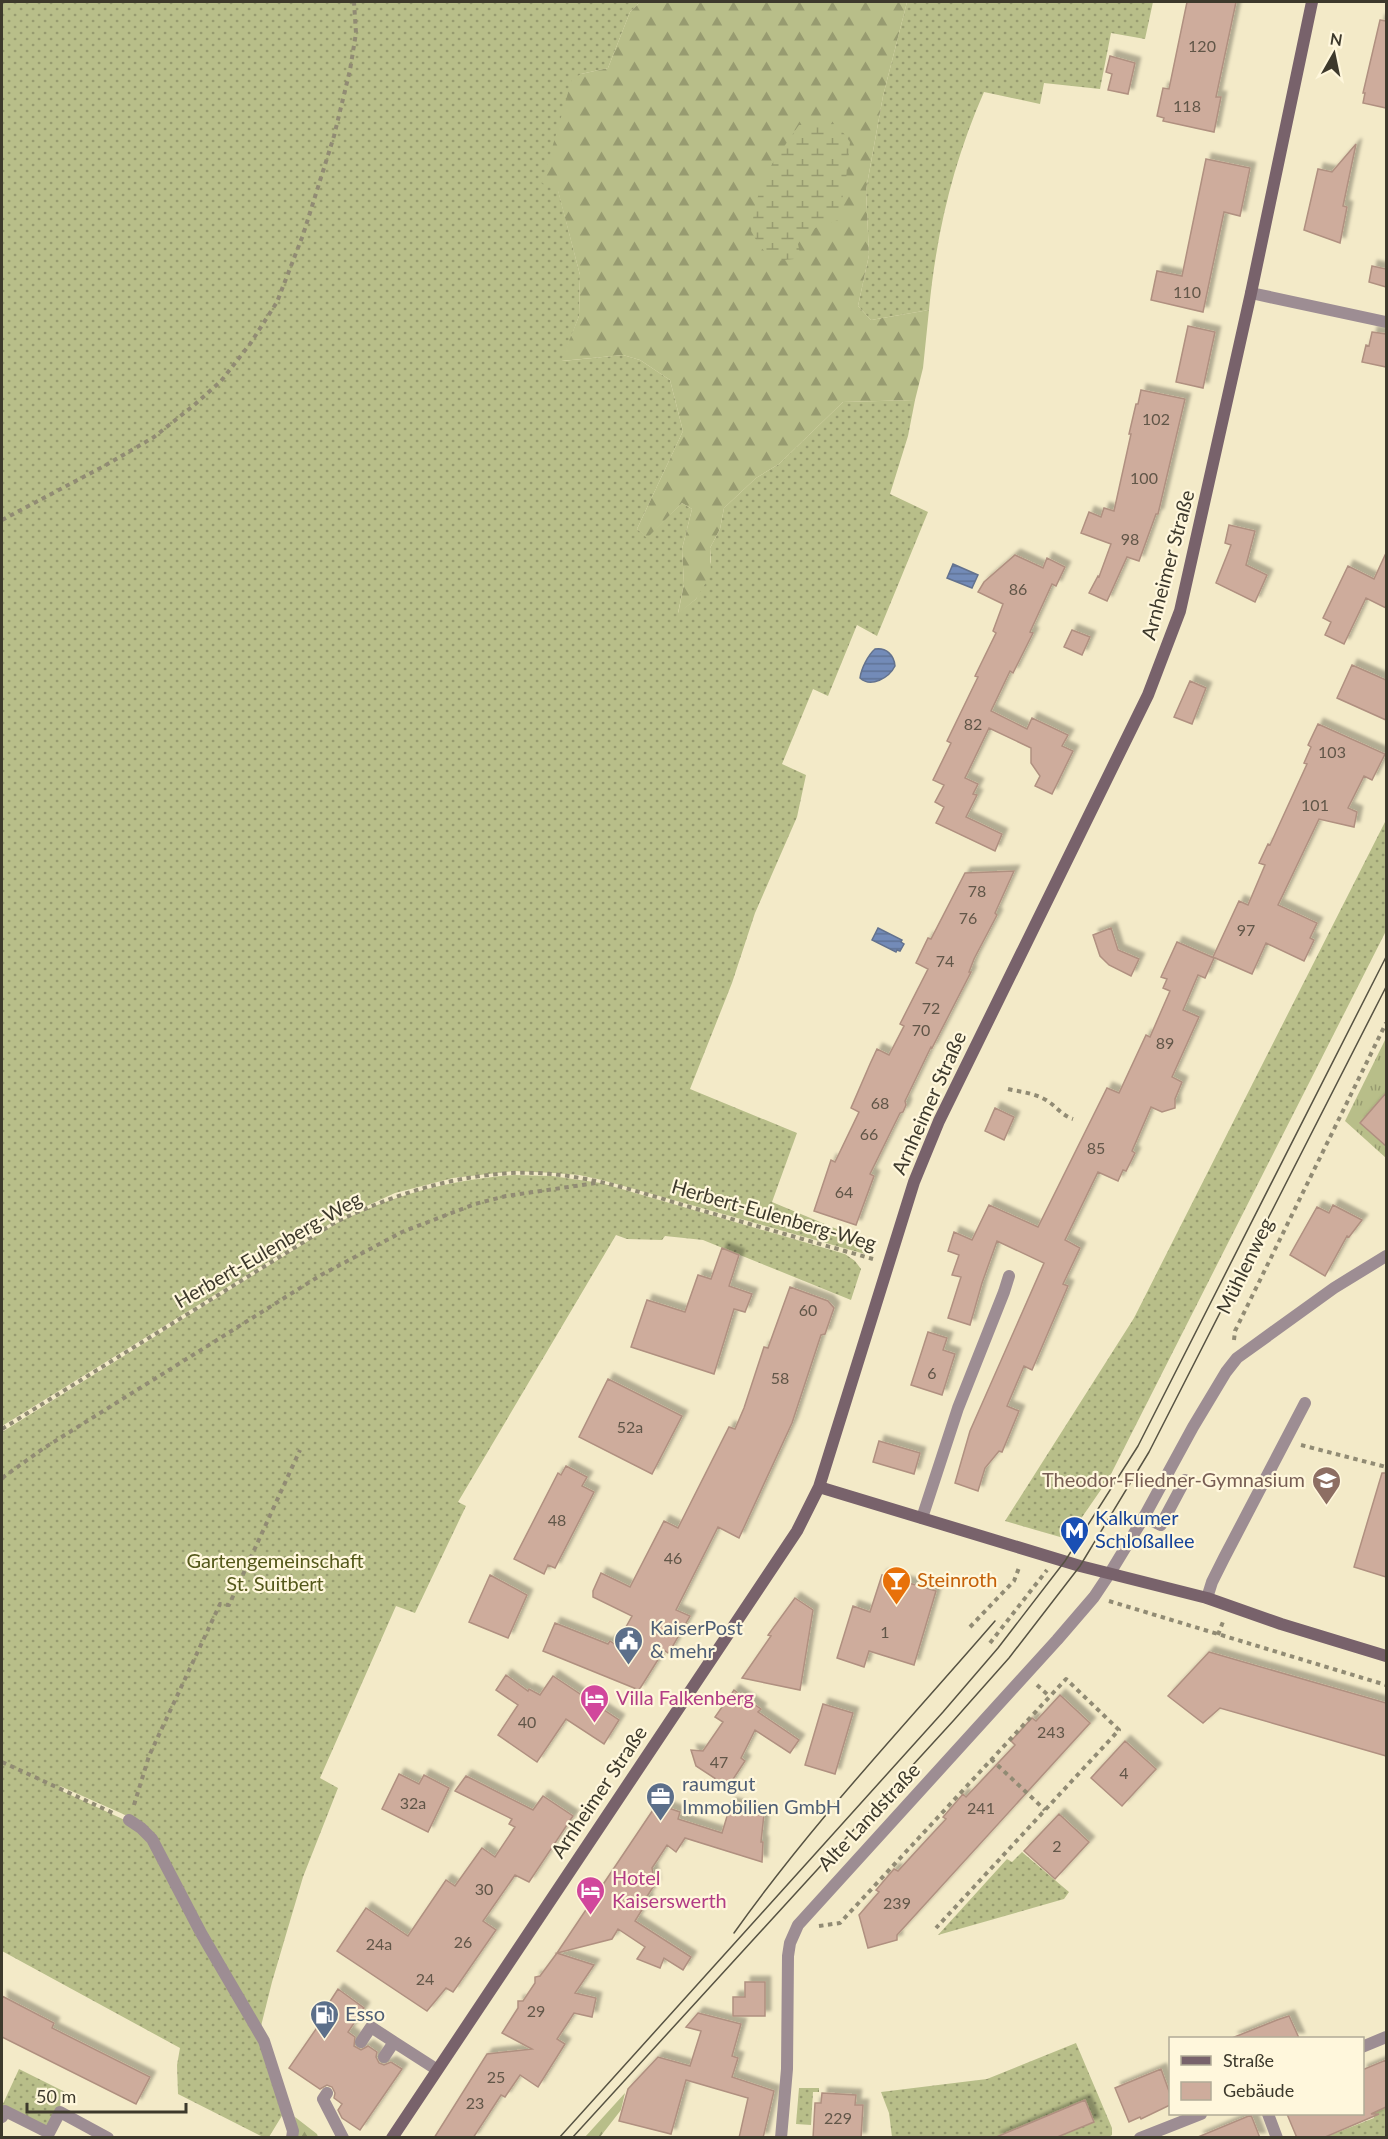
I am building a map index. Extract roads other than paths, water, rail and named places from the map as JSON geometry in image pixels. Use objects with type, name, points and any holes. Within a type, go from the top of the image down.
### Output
[{"type":"main road","name":"Arnheimer Straße","points":[[392,2138],[797,1531],[819,1487],[914,1182],[939,1122],[1148,695],[1167,649],[1188,579],[1312,2]]},
{"type":"main road","points":[[819,1487],[1056,1558],[1207,1598],[1281,1624],[1386,1656]]},
{"type":"street","points":[[1251,293],[1386,322]]},
{"type":"street","points":[[1110,1573],[1198,1419],[1237,1358],[1325,1294],[1386,1256]]},
{"type":"street","points":[[922,1518],[958,1408],[1004,1292],[1008,1276]]},
{"type":"street","points":[[1207,1598],[1224,1558],[1305,1403]]},
{"type":"street","points":[[1144,1517],[1161,1525],[1185,1480]]},
{"type":"street","name":"Alte Landstraße","points":[[781,2138],[787,2069],[788,1956],[790,1943],[798,1925],[1057,1640],[1094,1597],[1110,1573]]},
{"type":"street","points":[[129,1820],[152,1839],[201,1933],[264,2041],[292,2131],[292,2138]]},
{"type":"street","points":[[362,2042],[371,2027],[436,2070]]},
{"type":"street","points":[[1364,2046],[1386,2037]]},
{"type":"street","points":[[384,2057],[394,2042]]},
{"type":"street","points":[[327,2093],[323,2098],[341,2127]]},
{"type":"street","points":[[2,2117],[4,2111],[49,2133],[60,2112],[108,2138]]},
{"type":"street","points":[[1140,2138],[1198,2115]]},
{"type":"street","points":[[1268,2115],[1277,2138]]},
{"type":"water","points":[[953,564],[978,575],[972,588],[947,578]]},
{"type":"water","points":[[875,649],[883,649],[889,653],[895,666],[884,678],[874,682],[864,681],[860,678],[862,671],[867,658]]},
{"type":"water","points":[[878,928],[902,940],[904,944],[900,951],[896,952],[872,940]]},
{"type":"tram line","points":[[559,2138],[943,1712],[998,1648],[1065,1561],[1138,1446],[1386,957]]},
{"type":"tram line","points":[[572,2138],[954,1720],[1009,1658],[1080,1566],[1149,1452],[1386,987]]},
{"type":"tram line","points":[[734,1933],[827,1813],[995,1621]]},
{"type":"place","name":"Theodor-Fliedner-Gymnasium","points":[[1326,1506]]},
{"type":"place","name":"Kalkumer Schloßallee","points":[[1074,1556]]},
{"type":"place","name":"Steinroth","points":[[896,1606]]},
{"type":"place","name":"KaiserPost & mehr","points":[[629,1666]]},
{"type":"place","name":"Villa Falkenberg","points":[[595,1724]]},
{"type":"place","name":"raumgut Immobilien GmbH","points":[[661,1822]]},
{"type":"place","name":"Hotel Kaiserswerth","points":[[591,1916]]},
{"type":"place","name":"Esso","points":[[324,2040]]},
{"type":"park label","name":"Gartengemeinschaft St. Suitbert","points":[[275,1572]]}]
